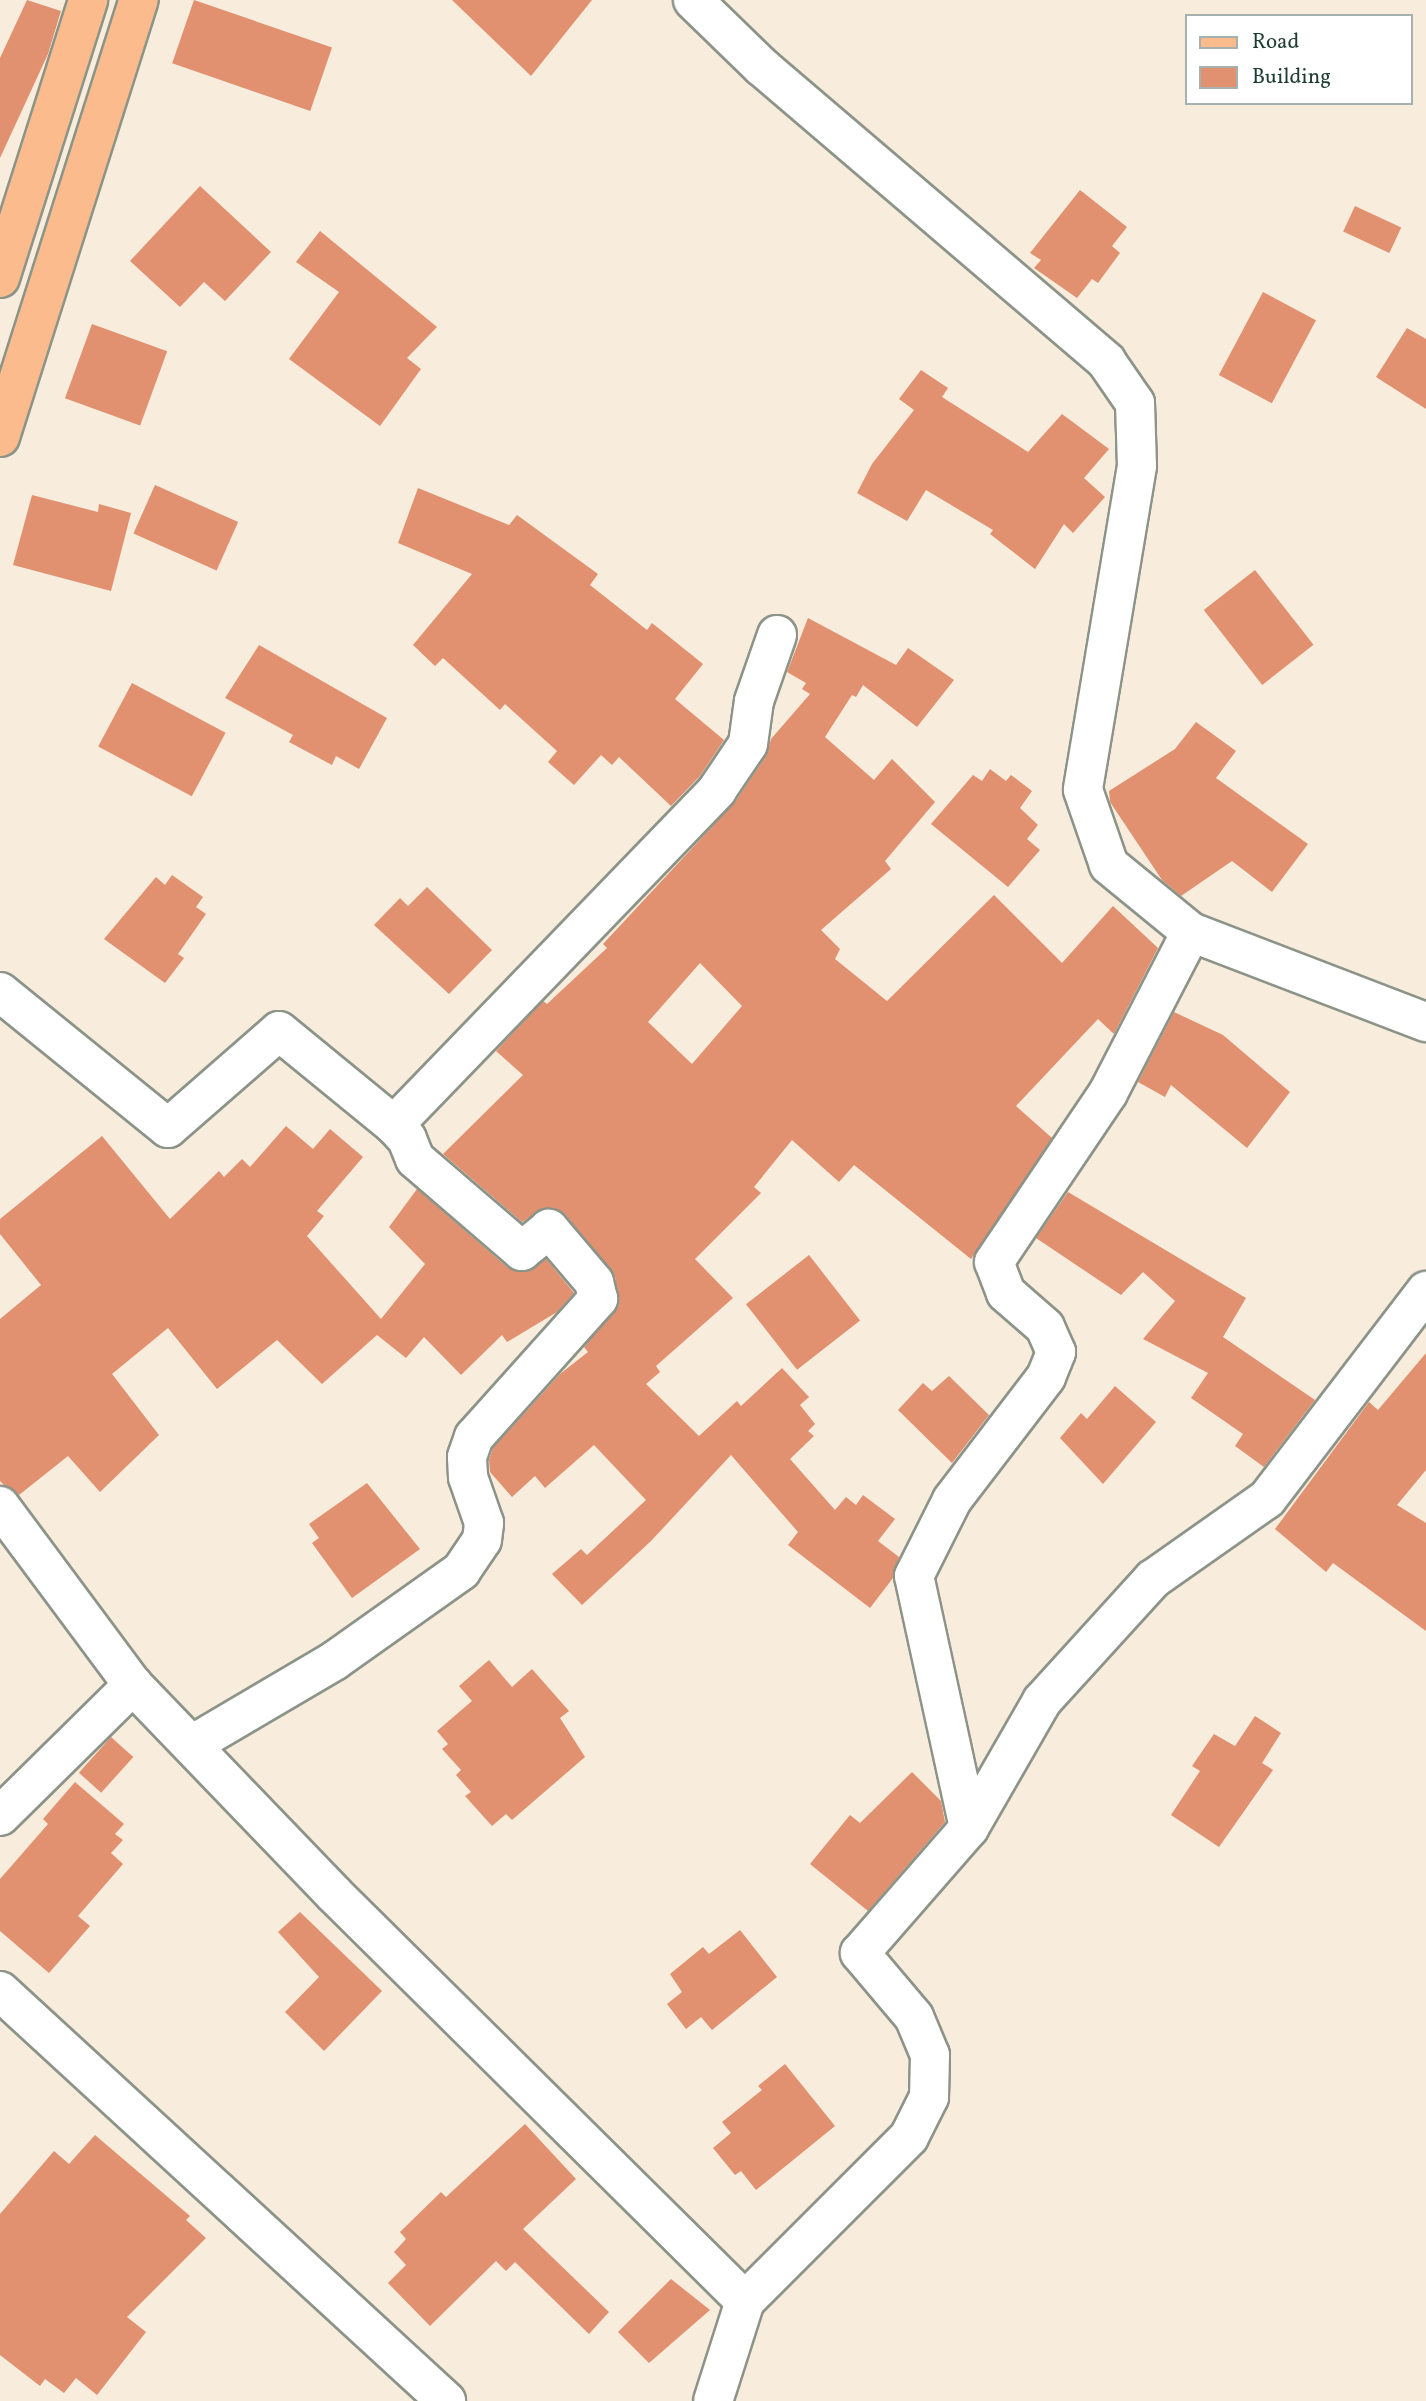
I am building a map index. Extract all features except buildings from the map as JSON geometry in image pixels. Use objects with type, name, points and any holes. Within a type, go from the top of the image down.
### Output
[{"type":"main road","points":[[0,278],[88,0]]},
{"type":"main road","points":[[0,437],[139,0]]},
{"type":"street","points":[[693,0],[762,67],[1105,361],[1135,403],[1137,466],[1083,790],[1095,836],[1109,865],[1191,932],[1426,1022]]},
{"type":"street","points":[[394,1125],[718,790],[748,744],[754,701],[777,635]]},
{"type":"street","points":[[969,1828],[914,1576],[952,1500],[1046,1377],[1056,1352],[1045,1327],[1006,1293],[995,1262],[1108,1093],[1191,932]]},
{"type":"street","points":[[0,992],[168,1128],[279,1031],[394,1125],[407,1139],[415,1159],[522,1251],[549,1228],[594,1282],[598,1299],[474,1437],[467,1457],[468,1477],[484,1523],[482,1540],[461,1570],[334,1661],[193,1744]]},
{"type":"street","points":[[713,2401],[746,2301],[909,2137],[929,2097],[930,2055],[914,2017],[860,1953],[969,1828],[1042,1701],[1153,1579],[1267,1499],[1426,1290]]},
{"type":"street","points":[[0,1506],[133,1685],[193,1744],[334,1894],[746,2301]]},
{"type":"street","points":[[0,1816],[133,1685]]},
{"type":"street","points":[[0,1991],[446,2401]]}]
